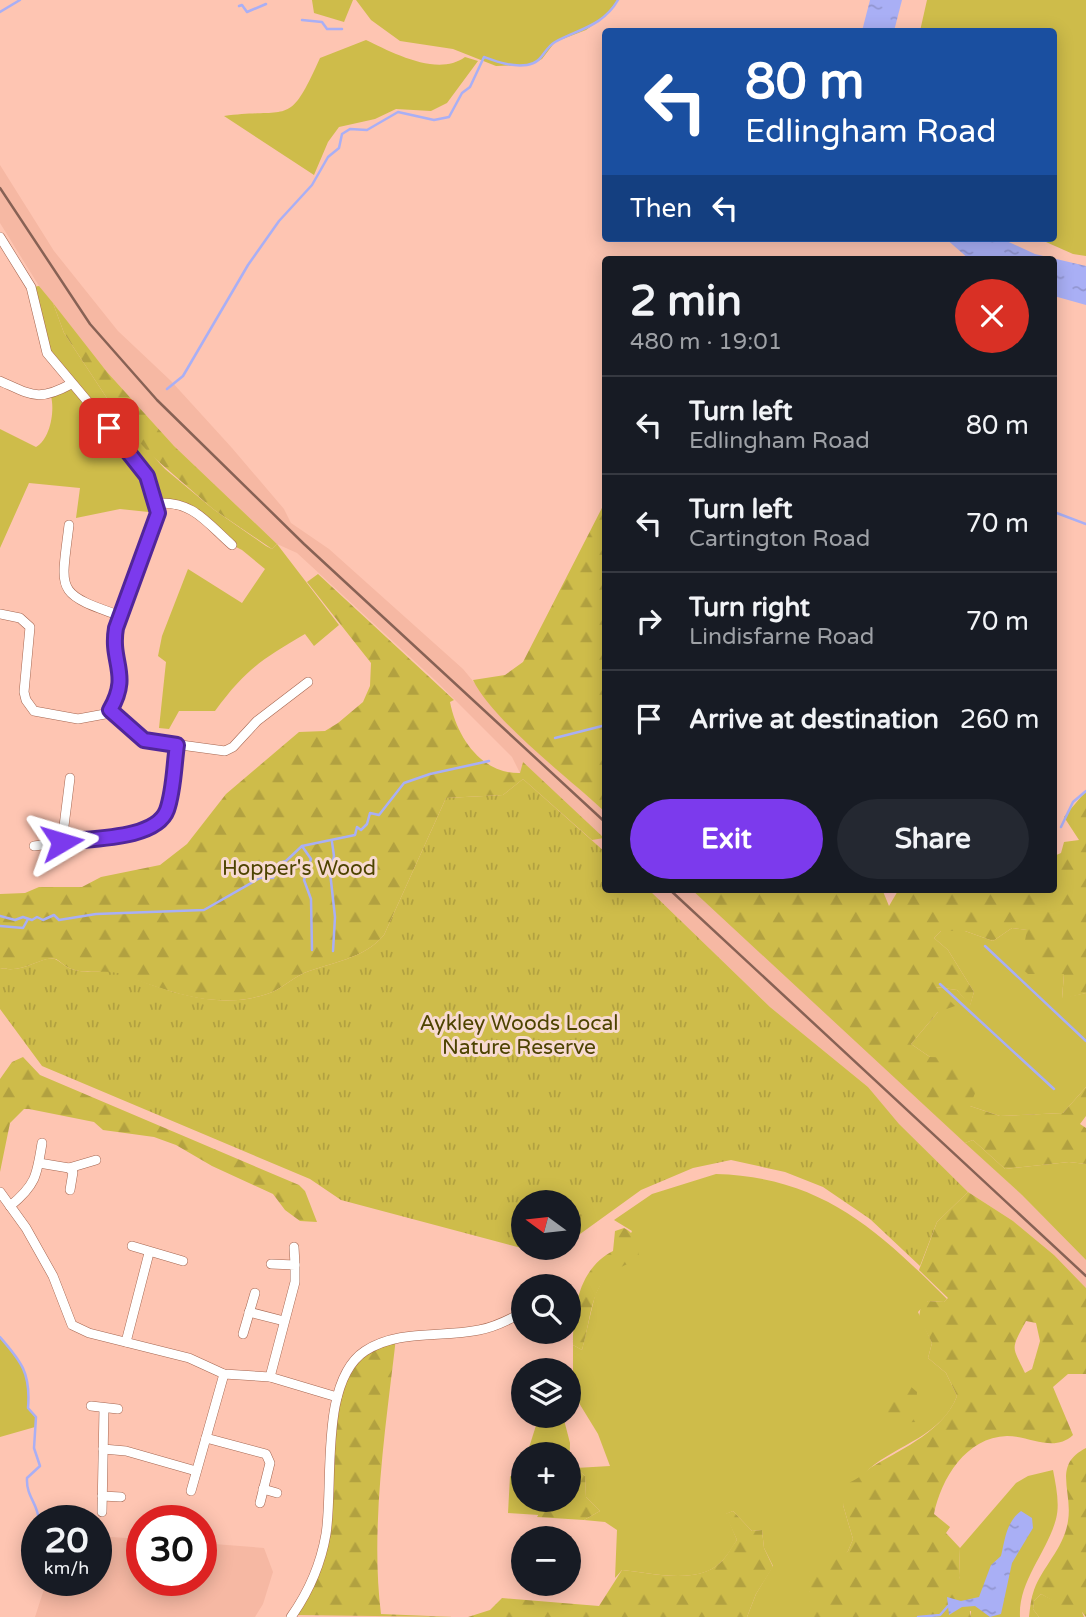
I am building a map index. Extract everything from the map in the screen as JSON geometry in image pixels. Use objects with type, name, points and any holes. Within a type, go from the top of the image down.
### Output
[{"type":"street","points":[[0,237],[31,287],[47,353],[140,464],[157,503],[155,528],[115,638],[122,684],[110,710],[88,719],[34,711],[24,692],[30,627],[20,618],[0,614]]},
{"type":"street","points":[[0,381],[38,397],[51,396],[71,384]]},
{"type":"street","points":[[157,503],[174,502],[190,507],[232,545]]},
{"type":"street","points":[[69,525],[63,572],[68,589],[80,602],[121,616]]},
{"type":"street","points":[[110,710],[144,740],[216,751],[233,747],[257,721],[309,682]]},
{"type":"street","points":[[34,846],[137,833],[156,825],[167,810],[177,745]]},
{"type":"street","points":[[62,842],[70,778]]},
{"type":"street","points":[[10,1206],[25,1194],[36,1179],[42,1143]]},
{"type":"street","points":[[39,1163],[69,1168],[96,1160]]},
{"type":"street","points":[[69,1168],[73,1172],[70,1190]]},
{"type":"street","points":[[0,1192],[53,1276],[72,1325],[89,1333],[189,1358],[224,1374],[270,1377],[314,1393],[337,1397]]},
{"type":"street","points":[[132,1246],[149,1254],[183,1261]]},
{"type":"street","points":[[270,1377],[295,1265],[294,1247]]},
{"type":"street","points":[[126,1342],[149,1254]]},
{"type":"street","points":[[271,1264],[295,1265]]},
{"type":"street","points":[[243,1334],[254,1293]]},
{"type":"street","points":[[249,1312],[284,1321]]},
{"type":"street","points":[[293,1613],[310,1583],[325,1538],[337,1397],[349,1367],[362,1353],[380,1343],[401,1337],[478,1330],[511,1317]]},
{"type":"street","points":[[191,1491],[224,1374]]},
{"type":"street","points":[[91,1406],[118,1409]]},
{"type":"street","points":[[102,1505],[104,1408]]},
{"type":"street","points":[[206,1438],[267,1454],[270,1463],[260,1503]]},
{"type":"street","points":[[103,1449],[126,1451],[196,1471]]},
{"type":"street","points":[[263,1489],[277,1493]]},
{"type":"street","points":[[102,1496],[121,1497]]},
{"type":"shaded area","points":[[0,165],[54,251],[118,331],[171,381],[232,448],[284,509],[291,523],[329,549],[463,669],[513,729],[602,809],[602,849],[523,779],[512,757],[436,681],[297,553],[277,544],[174,446],[107,372],[39,286],[0,223]]},
{"type":"shaded area","points":[[652,893],[695,893],[737,930],[1022,1195],[1086,1260],[1086,1288],[1054,1255],[1013,1221],[968,1192],[898,1124],[868,1087],[770,1007]]},
{"type":"shaded area","points":[[112,1537],[126,1538],[126,1596],[217,1596],[217,1544],[264,1548],[273,1572],[263,1604],[255,1617],[35,1617],[42,1596],[112,1596]]},
{"type":"green space","points":[[312,0],[353,0],[344,22],[314,13]]},
{"type":"green space","points":[[356,0],[618,0],[604,17],[586,30],[555,42],[542,59],[530,65],[496,66],[453,49],[400,41],[371,20]]},
{"type":"green space","points":[[927,0],[1086,0],[1086,256],[1073,254],[1046,242],[1057,242],[1057,28],[921,28]]},
{"type":"green space","points":[[366,40],[402,56],[429,64],[454,63],[465,57],[478,61],[447,103],[431,111],[396,109],[375,119],[339,127],[328,142],[314,175],[224,116],[285,110],[301,96],[320,58]]},
{"type":"green space","points":[[39,286],[53,303],[64,333],[126,427],[165,469],[213,509],[266,546],[272,549],[277,544],[339,625],[314,646],[305,634],[290,643],[245,675],[215,711],[179,711],[169,729],[159,728],[166,662],[158,656],[162,636],[188,569],[242,603],[265,569],[232,545],[190,507],[157,503],[158,513],[120,509],[76,518],[80,488],[29,483],[0,548],[0,429],[36,447],[48,432],[52,410],[51,396],[71,384],[54,365],[31,287]]},
{"type":"green space","points":[[53,303],[107,372],[174,446],[277,544],[272,549],[213,509],[151,455],[126,427],[64,333]]},
{"type":"green space","points":[[602,508],[602,809],[514,731],[483,696],[473,680],[505,675],[523,662]]},
{"type":"green space","name":"Hopper's Wood","points":[[318,574],[454,700],[450,702],[453,715],[465,741],[483,760],[506,772],[520,773],[523,762],[602,838],[592,840],[523,779],[503,795],[446,798],[384,935],[357,955],[304,973],[272,992],[248,999],[211,1000],[193,997],[115,973],[75,970],[50,958],[18,969],[0,968],[0,894],[25,893],[39,887],[82,887],[101,877],[160,865],[187,844],[226,794],[299,732],[325,731],[363,702],[370,686],[371,663],[307,582]]},
{"type":"green space","name":"Aykley Woods Local Nature Reserve","points":[[523,779],[602,849],[602,893],[652,893],[770,1007],[868,1087],[899,1124],[968,1192],[937,1222],[920,1266],[870,1219],[823,1187],[785,1172],[731,1160],[693,1168],[641,1190],[581,1233],[581,1190],[511,1190],[511,1245],[341,1200],[310,1179],[42,1066],[0,1009],[0,968],[18,969],[50,958],[75,970],[122,974],[193,997],[230,1000],[267,994],[304,973],[357,955],[384,935],[446,798],[503,795]]},
{"type":"green space","points":[[1086,791],[1086,993],[1062,999],[1064,974],[1028,974],[1020,967],[1027,930],[1012,928],[993,941],[965,931],[941,931],[934,938],[948,950],[974,992],[970,1006],[957,990],[936,987],[955,1006],[938,1012],[911,1044],[930,1057],[957,1058],[977,1088],[970,1106],[1000,1116],[1063,1113],[1086,1087],[1086,1116],[1080,1124],[1086,1128],[1086,1164],[1069,1162],[1005,1169],[973,1140],[965,1143],[695,893],[884,893],[889,906],[897,893],[1057,893],[1057,855],[1061,853],[1064,842],[1079,840],[1064,817]]},
{"type":"green space","points":[[1012,928],[1028,930],[1028,974],[1064,974],[1062,998],[1086,993],[1086,1087],[1063,1113],[1000,1116],[970,1106],[930,1057],[911,1044],[938,1012],[935,987],[957,990],[970,1005],[974,992],[948,950],[934,938],[941,931],[965,931],[993,941]]},
{"type":"green space","points":[[23,1057],[40,1075],[299,1185],[305,1191],[317,1222],[300,1221],[285,1210],[273,1194],[212,1166],[176,1145],[154,1137],[103,1130],[94,1122],[29,1109],[24,1109],[10,1123],[0,1172],[0,1079],[12,1062]]},
{"type":"green space","points":[[973,1140],[1005,1169],[1069,1162],[1086,1164],[1086,1260],[1022,1195],[965,1143]]},
{"type":"green space","points":[[716,1174],[753,1177],[787,1185],[817,1196],[871,1229],[947,1299],[944,1302],[928,1301],[918,1312],[932,1343],[928,1358],[946,1373],[957,1396],[941,1421],[880,1460],[861,1477],[843,1505],[853,1539],[848,1551],[809,1592],[809,1617],[747,1617],[756,1594],[773,1566],[764,1548],[762,1530],[752,1531],[733,1511],[726,1514],[737,1540],[727,1555],[710,1570],[687,1576],[622,1570],[615,1578],[617,1530],[605,1522],[584,1520],[600,1511],[586,1497],[585,1476],[581,1468],[610,1466],[598,1434],[581,1406],[581,1358],[573,1358],[573,1345],[582,1350],[595,1295],[605,1275],[616,1266],[632,1231],[614,1220],[652,1194]]},
{"type":"green space","points":[[968,1192],[1013,1221],[1054,1255],[1086,1288],[1086,1374],[1068,1374],[1053,1387],[1073,1435],[1058,1443],[1007,1436],[992,1438],[968,1452],[949,1474],[934,1514],[950,1527],[946,1533],[960,1548],[959,1576],[967,1600],[955,1597],[956,1613],[962,1607],[969,1607],[971,1617],[809,1617],[809,1592],[813,1575],[848,1551],[853,1539],[843,1505],[848,1483],[922,1437],[943,1419],[957,1396],[946,1373],[928,1358],[932,1343],[919,1317],[921,1305],[928,1301],[944,1302],[948,1298],[919,1270],[937,1222]],"holes":[[[1026,1321],[1036,1323],[1040,1341],[1032,1369],[1025,1373],[1015,1352],[1015,1343]]]},
{"type":"green space","points":[[624,1228],[634,1237],[640,1260],[623,1266],[602,1283],[592,1305],[582,1350],[573,1345],[581,1344],[581,1289],[592,1268],[613,1251],[615,1231]]},
{"type":"green space","points":[[0,1337],[23,1368],[28,1386],[28,1408],[36,1417],[35,1427],[0,1437]]},
{"type":"green space","points":[[396,1338],[378,1511],[381,1614],[455,1617],[292,1615],[320,1557],[337,1397],[362,1353]]},
{"type":"green space","points":[[909,1385],[917,1392],[916,1422],[893,1423],[886,1413],[903,1388]]},
{"type":"green space","points":[[535,1428],[566,1428],[570,1442],[531,1442]]},
{"type":"green space","points":[[1086,1448],[1086,1617],[1082,1612],[1073,1612],[1041,1594],[1034,1601],[1033,1609],[1039,1617],[1029,1617],[1034,1590],[1066,1531],[1069,1510],[1066,1480],[1070,1462]]},
{"type":"green space","points":[[1053,1470],[1058,1501],[1056,1519],[1028,1579],[1020,1617],[971,1617],[971,1611],[949,1615],[947,1597],[961,1588],[960,1548],[1016,1483],[1028,1476]]},
{"type":"green space","points":[[581,1472],[585,1476],[586,1497],[600,1511],[584,1520],[537,1517],[540,1512],[581,1512]]},
{"type":"green space","points":[[510,1476],[511,1512],[541,1512],[539,1515],[508,1513]]},
{"type":"green space","points":[[733,1511],[752,1531],[762,1530],[764,1548],[773,1567],[756,1594],[747,1617],[468,1617],[490,1610],[502,1598],[599,1606],[622,1570],[686,1576],[710,1570],[722,1561],[737,1540],[725,1514]]},
{"type":"green space","points":[[1041,1594],[1082,1612],[1084,1617],[1039,1617],[1033,1609],[1034,1601]]},
{"type":"water","points":[[870,0],[902,0],[895,28],[863,28]]},
{"type":"water","points":[[950,242],[1009,242],[1044,256],[966,256]]},
{"type":"water","points":[[1057,259],[1086,266],[1086,305],[1057,297]]},
{"type":"water","points":[[1021,1511],[1032,1518],[1033,1528],[1012,1563],[1001,1614],[990,1617],[975,1606],[962,1607],[949,1615],[947,1597],[961,1601],[979,1597],[991,1565],[1001,1556],[1009,1526]]},
{"type":"waterway","points":[[0,12],[20,0]]},
{"type":"waterway","points":[[167,389],[183,376],[248,265],[279,221],[312,185],[328,157],[339,148],[342,134],[350,129],[367,130],[398,112],[434,120],[449,117],[462,93],[470,87],[484,57],[510,65],[532,64],[555,42],[605,16],[618,0]]},
{"type":"waterway","points":[[239,6],[242,5],[247,12],[266,4]]},
{"type":"waterway","points":[[302,20],[322,22],[327,29],[342,29]]},
{"type":"waterway","points":[[1057,513],[1086,524]]},
{"type":"waterway","points":[[555,738],[602,726]]},
{"type":"waterway","points":[[0,916],[15,920],[23,917],[43,920],[54,915],[59,920],[96,914],[204,910],[260,878],[273,878],[279,863],[286,861],[302,846],[355,835],[357,827],[361,830],[367,824],[370,813],[379,815],[404,783],[430,774],[489,761]]},
{"type":"waterway","points":[[1061,827],[1073,802],[1086,791]]},
{"type":"waterway","points":[[332,842],[334,856],[330,872],[335,917],[333,951]]},
{"type":"waterway","points":[[302,846],[311,859],[304,880],[311,899],[312,950]]},
{"type":"waterway","points":[[0,926],[23,928],[28,919]]},
{"type":"waterway","points":[[985,946],[1086,1041]]},
{"type":"waterway","points":[[940,984],[1054,1089]]},
{"type":"waterway","points":[[0,1337],[23,1368],[28,1386],[28,1408],[36,1417],[34,1448],[40,1466],[27,1478],[35,1505]]},
{"type":"waterway","points":[[918,1617],[940,1615],[948,1606]]},
{"type":"railway","points":[[0,188],[90,324],[157,400],[304,544],[602,819]]},
{"type":"railway","points":[[673,893],[1086,1276]]},
{"type":"route","points":[[62,842],[137,833],[156,825],[167,810],[177,745],[144,740],[110,710],[120,694],[122,684],[115,648],[116,628],[155,528],[158,513],[147,476],[109,428]]}]
